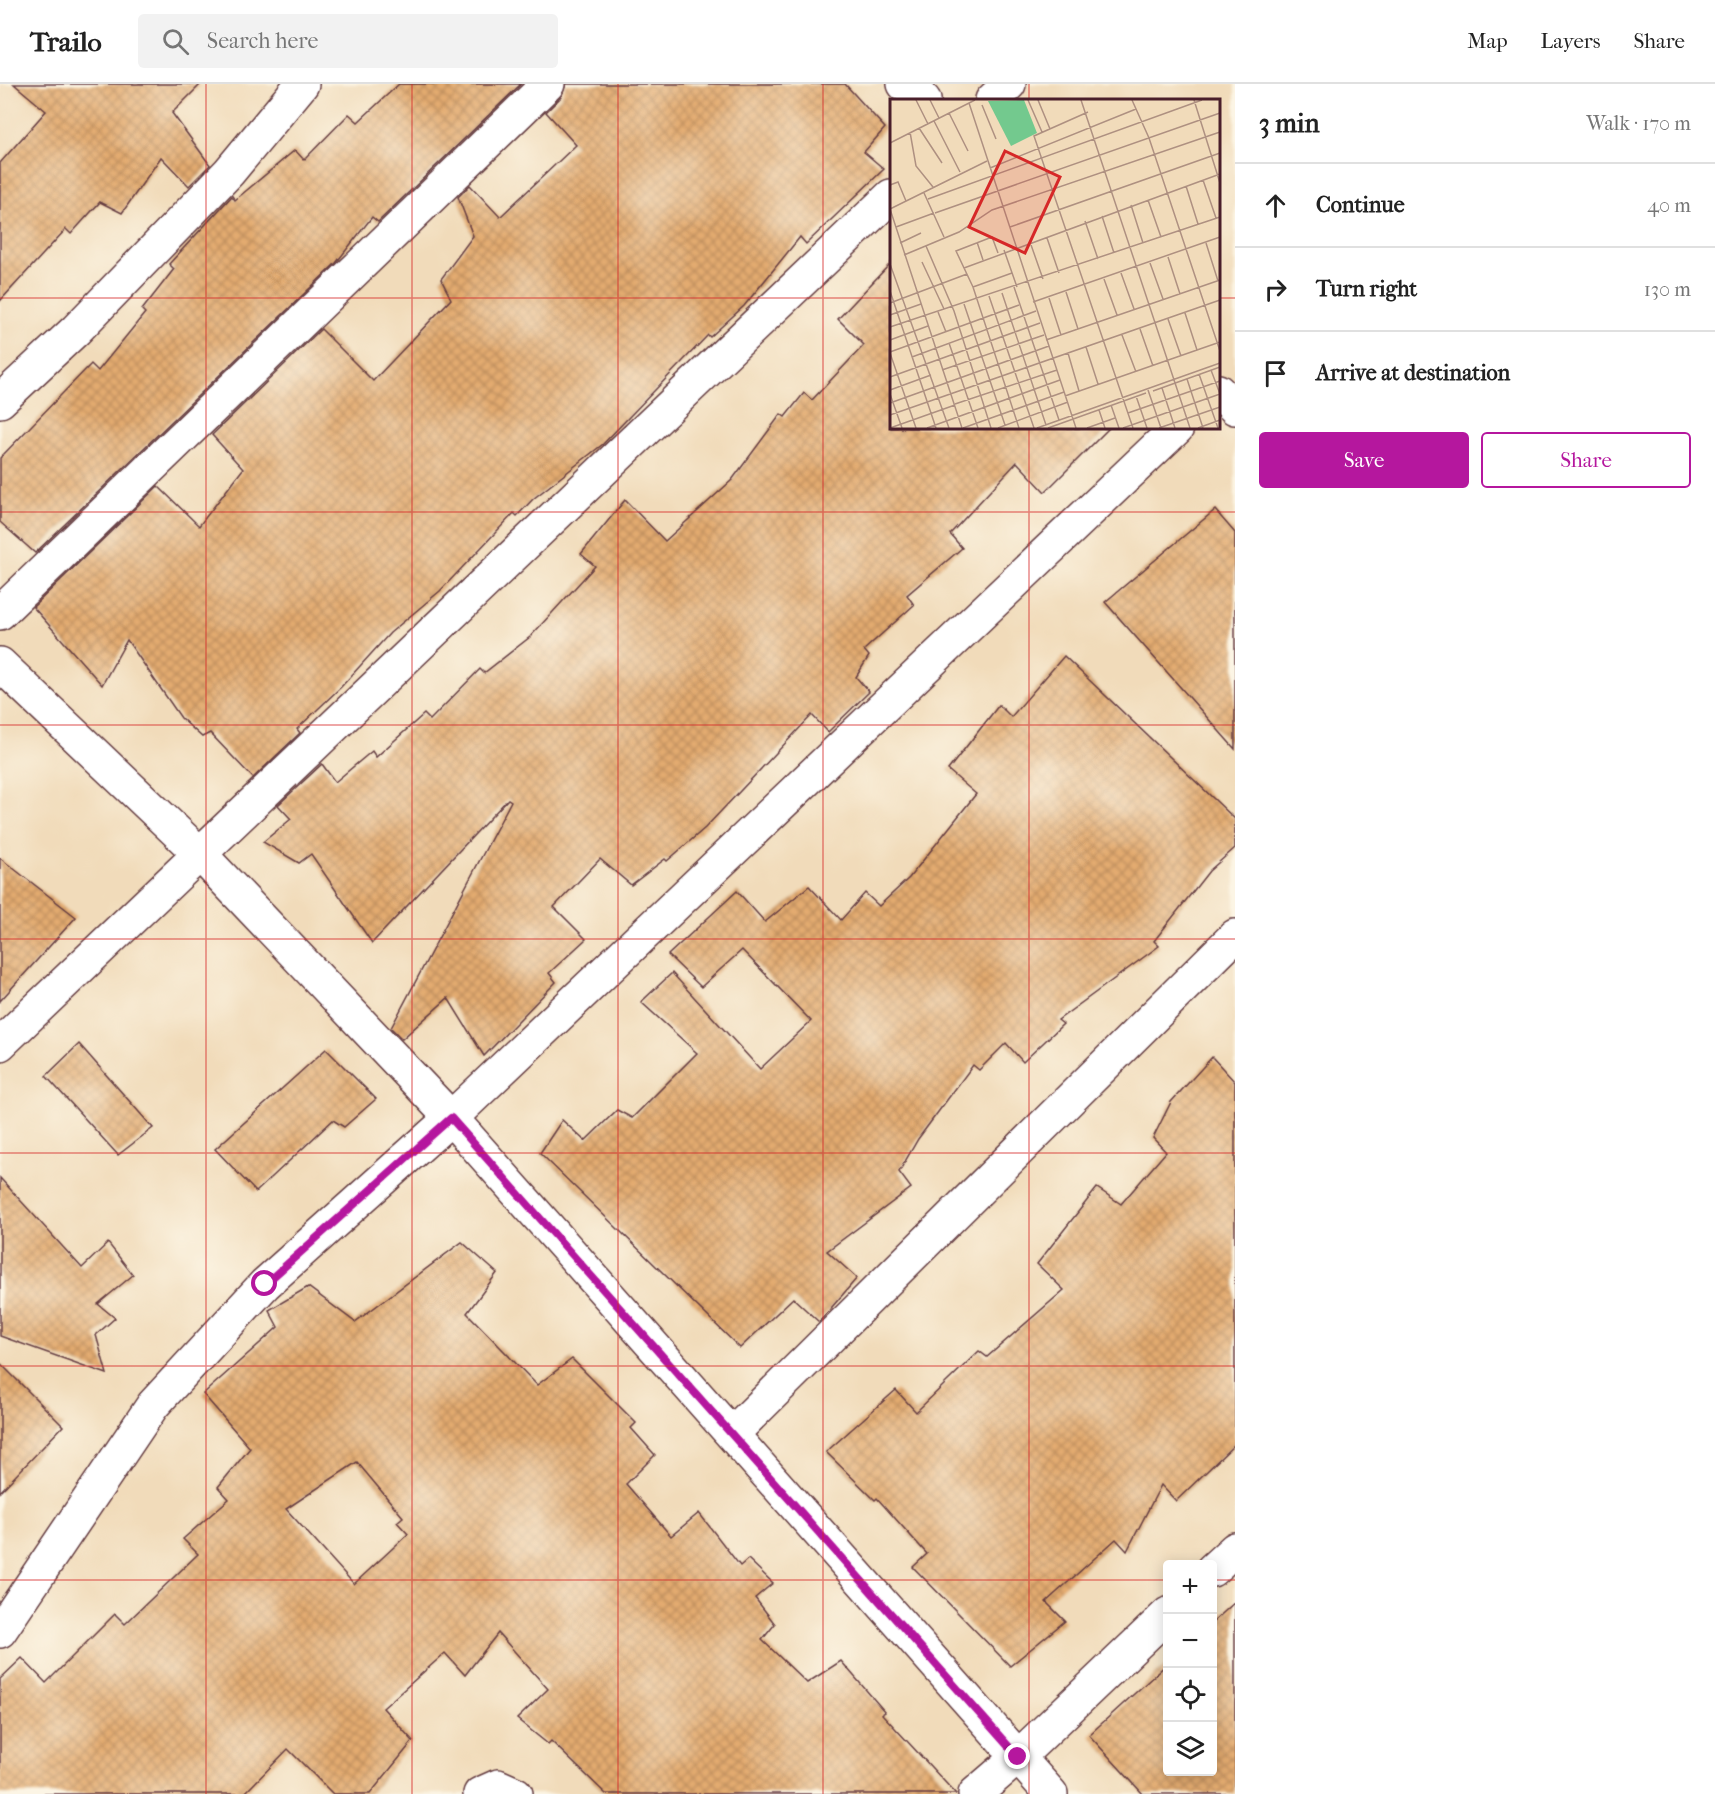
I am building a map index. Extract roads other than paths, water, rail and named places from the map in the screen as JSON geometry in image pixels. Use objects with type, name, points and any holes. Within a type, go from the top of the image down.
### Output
[{"type":"street","points":[[0,400],[76,330],[229,172],[302,84]]},
{"type":"street","points":[[0,613],[548,84]]},
{"type":"street","points":[[904,84],[923,99]]},
{"type":"street","points":[[993,99],[1009,84]]},
{"type":"street","points":[[0,1044],[890,197]]},
{"type":"street","points":[[1220,387],[1235,373]]},
{"type":"street","points":[[1220,391],[1235,408]]},
{"type":"street","points":[[0,1631],[153,1406],[265,1284],[451,1118],[1176,429]]},
{"type":"street","points":[[0,664],[200,854],[451,1118],[1051,1794]]},
{"type":"street","points":[[733,1434],[1235,936]]},
{"type":"street","points":[[1217,1565],[1235,1549]]},
{"type":"street","points":[[975,1794],[1018,1757],[1163,1618]]},
{"type":"street","points":[[480,1794],[498,1786],[516,1794]]}]
